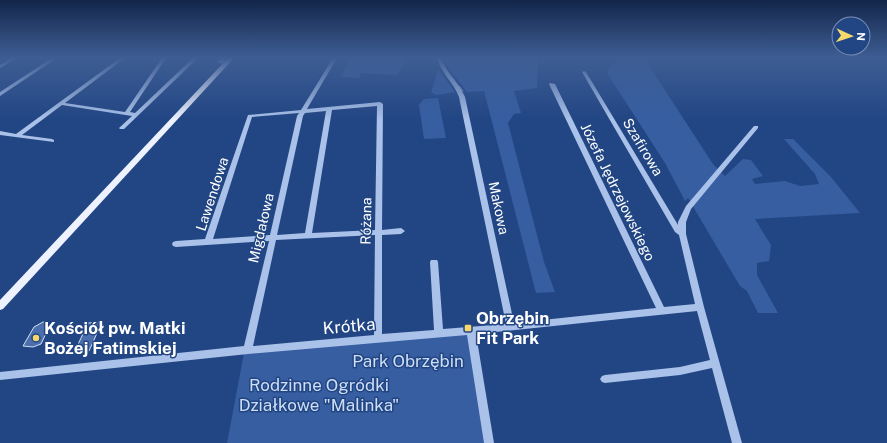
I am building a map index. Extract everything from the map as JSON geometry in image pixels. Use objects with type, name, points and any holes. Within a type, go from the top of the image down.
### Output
[{"type":"main road","points":[[0,306],[211,79]]},
{"type":"street","points":[[0,94],[23,79]]},
{"type":"street","points":[[18,135],[96,79]]},
{"type":"street","points":[[127,113],[150,79]]},
{"type":"street","points":[[122,128],[174,79]]},
{"type":"street","name":"Migdałowa","points":[[248,350],[272,238],[302,112],[322,79]]},
{"type":"street","name":"Makowa","points":[[448,79],[452,85],[462,95],[511,327]]},
{"type":"street","name":"Szafirowa","points":[[588,79],[678,230],[682,234]]},
{"type":"street","name":"Józefa Jędrzejowskiego","points":[[552,84],[662,311]]},
{"type":"street","points":[[62,104],[136,115]]},
{"type":"street","name":"Różana","points":[[329,109],[380,104],[378,339]]},
{"type":"street","points":[[302,112],[329,109],[308,236]]},
{"type":"street","name":"Lawendowa","points":[[302,112],[250,117],[208,242],[401,231]]},
{"type":"street","points":[[737,443],[700,307],[682,234],[682,222],[688,208],[756,127]]},
{"type":"street","points":[[0,133],[52,141]]},
{"type":"street","points":[[176,244],[208,242]]},
{"type":"street","points":[[434,262],[440,333]]},
{"type":"street","name":"Krótka","points":[[0,376],[248,350],[511,327],[700,307]]},
{"type":"street","points":[[470,330],[489,443]]},
{"type":"street","points":[[605,379],[680,371],[715,363]]},
{"type":"green space","points":[[435,79],[445,79],[455,92],[436,95],[431,92]]},
{"type":"green space","points":[[457,79],[537,79],[537,88],[514,91],[521,113],[514,114],[508,123],[544,262],[555,292],[536,293],[484,91],[467,92]]},
{"type":"green space","points":[[611,79],[657,79],[713,164],[725,176],[743,159],[751,160],[763,176],[752,179],[755,184],[785,181],[800,186],[819,184],[815,174],[784,139],[793,139],[831,177],[860,213],[755,219],[771,245],[769,261],[757,263],[757,275],[778,313],[758,313],[747,291],[740,286],[688,198],[685,201],[665,163]]},
{"type":"green space","points":[[438,98],[446,138],[424,139],[419,105],[424,99]]},
{"type":"green space","name":"Rodzinne Ogródki Działkowe \"Malinka\"","points":[[471,333],[488,443],[227,443],[244,353]]},
{"type":"building","name":"Kościół pw. Matki Bożej Fatimskiej","points":[[43,322],[48,324],[47,326],[50,325],[41,344],[33,347],[23,346],[34,327]]},
{"type":"building","points":[[102,322],[89,351],[74,353],[88,323]]},
{"type":"waterway","points":[[459,86],[463,91]]},
{"type":"place","name":"Obrzębin Fit Park","points":[[468,328]]},
{"type":"place","name":"Kościół pw. Matki Bożej Fatimskiej","points":[[36,338]]},
{"type":"park label","name":"Park Obrzębin","points":[[408,361]]}]
